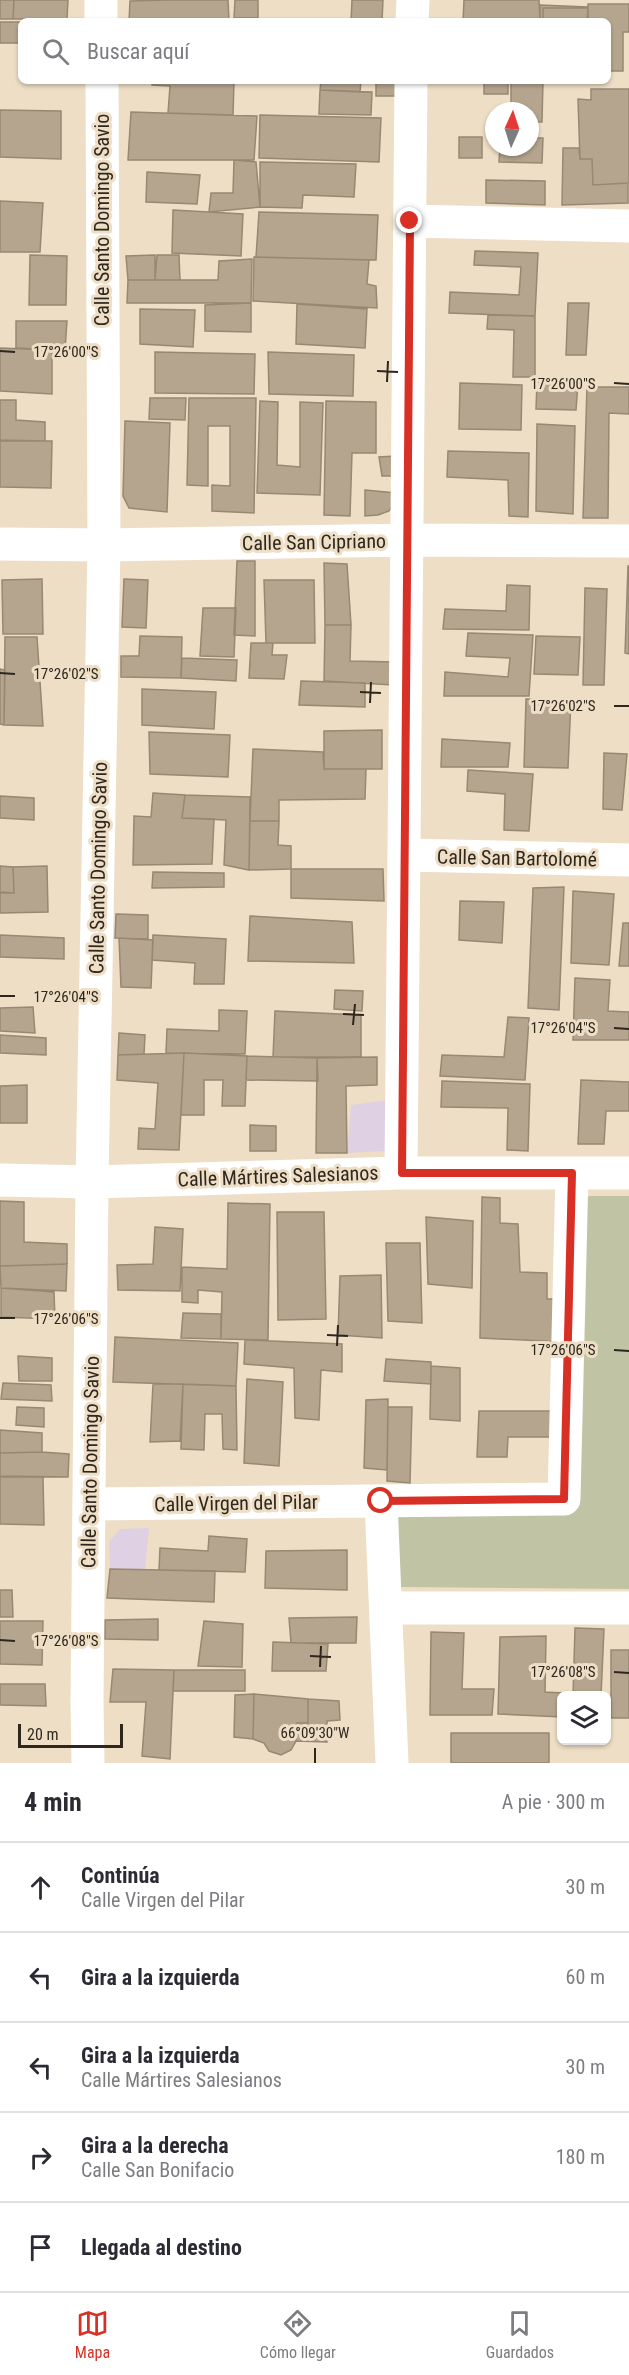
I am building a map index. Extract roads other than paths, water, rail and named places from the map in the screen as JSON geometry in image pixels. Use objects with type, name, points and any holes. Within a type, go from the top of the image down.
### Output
[{"type":"street","points":[[101,0],[101,18]]},
{"type":"street","points":[[412,0],[412,18]]},
{"type":"street","name":"Calle Santo Domingo Savio","points":[[88,1763],[92,1182],[104,545],[102,84]]},
{"type":"street","points":[[402,1173],[411,84]]},
{"type":"street","points":[[410,221],[629,226]]},
{"type":"street","name":"Calle San Cipriano","points":[[0,544],[104,545],[407,540],[629,541]]},
{"type":"street","name":"Calle San Bartolomé","points":[[405,855],[629,860]]},
{"type":"street","name":"Calle Mártires Salesianos","points":[[0,1180],[92,1182],[402,1173],[629,1173]]},
{"type":"street","name":"Calle Virgen del Pilar","points":[[90,1504],[564,1499],[572,1173]]},
{"type":"street","points":[[381,1501],[392,1763]]},
{"type":"street","points":[[386,1608],[629,1608]]}]
